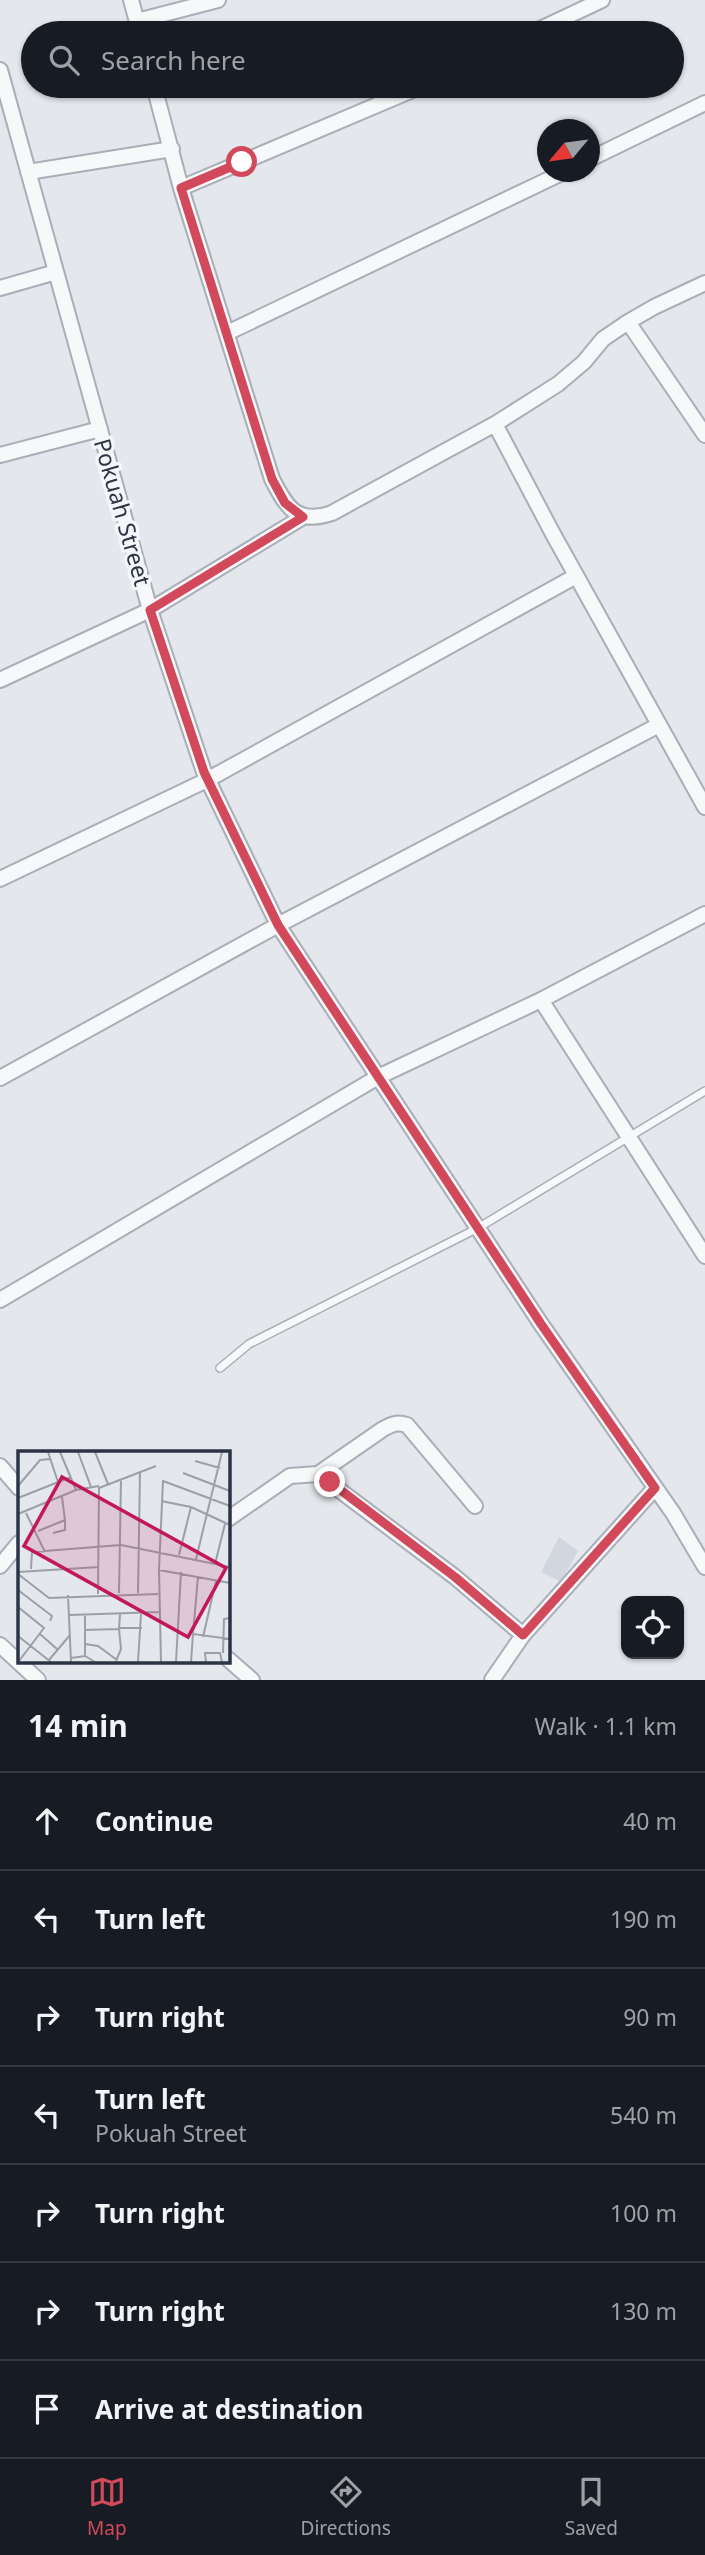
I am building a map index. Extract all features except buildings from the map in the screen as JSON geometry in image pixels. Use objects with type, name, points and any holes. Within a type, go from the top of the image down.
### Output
[{"type":"street","points":[[131,0],[136,21]]},
{"type":"street","points":[[156,21],[218,0]]},
{"type":"street","points":[[557,21],[602,0]]},
{"type":"street","name":"Pokuah Street","points":[[0,70],[4,104],[28,172],[150,610],[207,780],[278,925],[541,1324],[655,1488],[705,1567]]},
{"type":"street","points":[[157,98],[181,188],[272,479],[285,503],[303,517],[316,519],[332,513],[495,424],[558,384],[584,362],[603,339],[628,322],[705,283]]},
{"type":"street","points":[[181,188],[394,98]]},
{"type":"street","points":[[600,154],[705,103]]},
{"type":"street","points":[[28,172],[172,149]]},
{"type":"street","points":[[227,333],[543,182]]},
{"type":"street","points":[[0,288],[56,272]]},
{"type":"street","points":[[628,322],[705,435]]},
{"type":"street","points":[[495,424],[705,807]]},
{"type":"street","points":[[0,456],[100,429]]},
{"type":"street","points":[[0,680],[150,610],[303,517]]},
{"type":"street","points":[[0,879],[207,780],[576,576]]},
{"type":"street","points":[[0,1078],[278,925],[659,725]]},
{"type":"street","points":[[0,1300],[378,1077],[541,999],[705,914]]},
{"type":"street","points":[[541,999],[705,1256]]},
{"type":"street","points":[[229,1518],[290,1476],[318,1474],[393,1423],[407,1425],[475,1506]]},
{"type":"street","points":[[0,1466],[18,1487]]},
{"type":"street","points":[[318,1474],[455,1577],[523,1635]]},
{"type":"street","points":[[492,1680],[523,1635],[655,1488]]},
{"type":"street","points":[[0,1566],[18,1544]]},
{"type":"street","points":[[0,1645],[18,1662]]},
{"type":"street","points":[[229,1660],[252,1680]]},
{"type":"street","points":[[18,1662],[38,1680]]},
{"type":"lane","points":[[220,1368],[249,1344],[478,1228],[705,1091]]},
{"type":"shaded area","points":[[559,1537],[578,1551],[561,1582],[541,1572]]},
{"type":"route","points":[[242,162],[181,188],[272,479],[285,503],[303,517],[150,610],[204,772],[278,925],[541,1324],[655,1488],[578,1577],[523,1635],[455,1577],[330,1482]]}]
